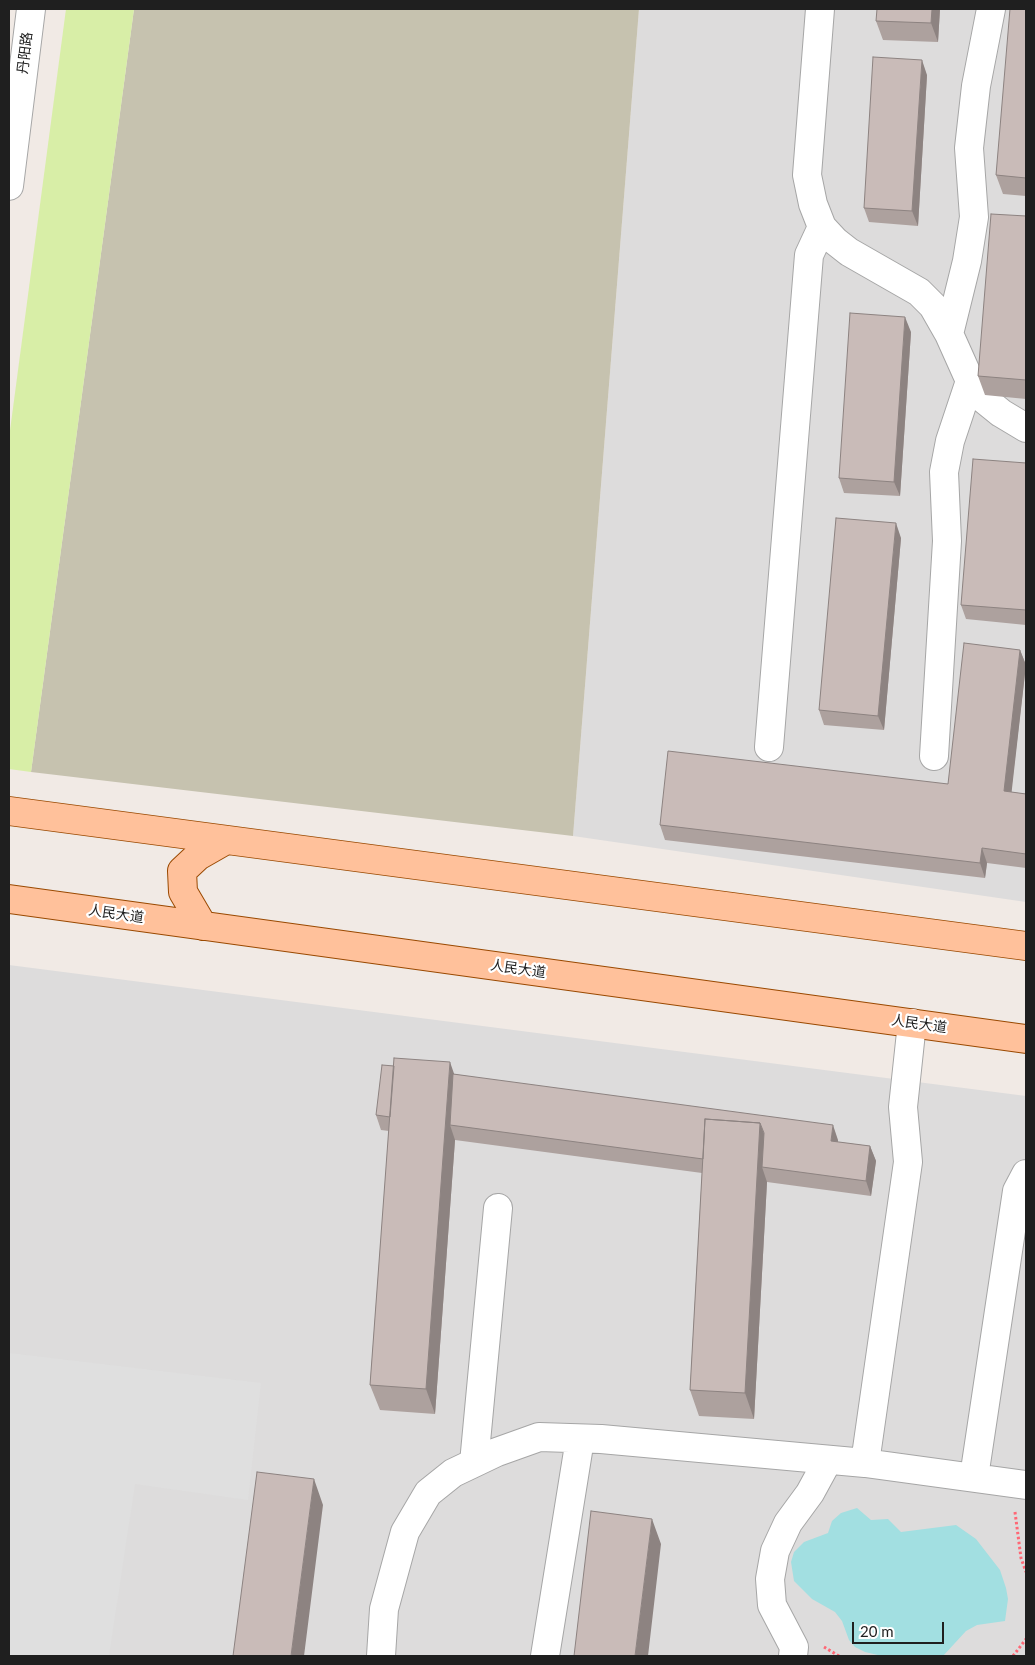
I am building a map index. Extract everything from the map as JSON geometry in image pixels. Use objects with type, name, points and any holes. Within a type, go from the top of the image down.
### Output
[{"type":"main road","points":[[9,811],[1026,946]]},
{"type":"main road","points":[[203,926],[183,892],[182,871],[198,856],[226,840]]},
{"type":"main road","name":"人民大道","points":[[9,899],[1026,1039]]},
{"type":"street","name":"丹阳路","points":[[9,186],[16,68],[31,9]]},
{"type":"street","points":[[820,9],[807,175],[813,204],[822,227],[849,252],[919,292],[932,306],[949,334],[974,392],[1001,413],[1026,428]]},
{"type":"street","points":[[949,334],[967,261],[974,217],[969,148],[976,86],[992,9]]},
{"type":"street","points":[[769,747],[809,255],[822,227]]},
{"type":"street","points":[[934,756],[948,541],[944,472],[950,440],[970,381]]},
{"type":"street","points":[[866,1463],[908,1162],[903,1107],[912,1023]]},
{"type":"street","points":[[974,1477],[1017,1191],[1026,1174]]},
{"type":"street","points":[[474,1463],[498,1208]]},
{"type":"street","points":[[380,1656],[384,1610],[404,1532],[428,1493],[454,1473],[474,1463],[497,1452],[539,1438],[580,1439],[866,1463],[1020,1484]]},
{"type":"street","points":[[545,1656],[580,1439]]},
{"type":"street","points":[[793,1656],[794,1647],[772,1606],[770,1579],[775,1551],[788,1523],[810,1493],[828,1460]]},
{"type":"path","points":[[1020,1484],[1016,1531],[1026,1572]]},
{"type":"path","points":[[1013,1656],[1026,1639]]},
{"type":"shaded area","points":[[134,9],[639,9],[573,836],[31,772]]},
{"type":"shaded area","points":[[639,9],[1026,9],[1026,902],[573,836]]},
{"type":"shaded area","points":[[9,965],[1026,1096],[1026,1656],[9,1656]]},
{"type":"shaded area","points":[[9,1353],[261,1383],[248,1500],[135,1484],[109,1656],[9,1656]]},
{"type":"green space","points":[[66,9],[134,9],[31,772],[9,769],[9,438]]},
{"type":"water","points":[[857,1508],[871,1520],[888,1519],[901,1532],[956,1525],[976,1539],[1000,1570],[1008,1599],[1005,1621],[977,1625],[966,1631],[943,1656],[882,1656],[865,1652],[855,1647],[849,1640],[842,1621],[835,1612],[812,1599],[794,1581],[791,1562],[794,1552],[804,1542],[828,1533],[832,1521],[841,1513]]},
{"type":"building","points":[[877,9],[932,9],[931,23],[876,21]]},
{"type":"building","points":[[1010,9],[1026,9],[1026,178],[996,175]]},
{"type":"building","points":[[873,57],[922,60],[912,211],[864,208]]},
{"type":"building","points":[[991,214],[1026,216],[1026,380],[978,376]]},
{"type":"building","points":[[850,313],[905,317],[894,482],[839,478]]},
{"type":"building","points":[[973,459],[1026,463],[1026,610],[961,605]]},
{"type":"building","points":[[836,518],[896,523],[878,716],[819,710]]},
{"type":"building","points":[[964,643],[1020,650],[1004,791],[1026,794],[1026,854],[982,848],[980,863],[660,825],[668,751],[948,784]]},
{"type":"building","points":[[394,1058],[450,1062],[426,1389],[370,1385]]},
{"type":"building","points":[[382,1065],[394,1066],[390,1117],[376,1115]]},
{"type":"building","points":[[453,1074],[833,1125],[831,1141],[870,1146],[866,1181],[762,1167],[764,1133],[760,1123],[705,1119],[703,1159],[450,1125]]},
{"type":"building","points":[[705,1119],[760,1123],[745,1393],[690,1390]]},
{"type":"building","points":[[257,1472],[314,1479],[291,1656],[233,1656]]},
{"type":"building","points":[[591,1511],[652,1519],[635,1656],[574,1656]]}]
